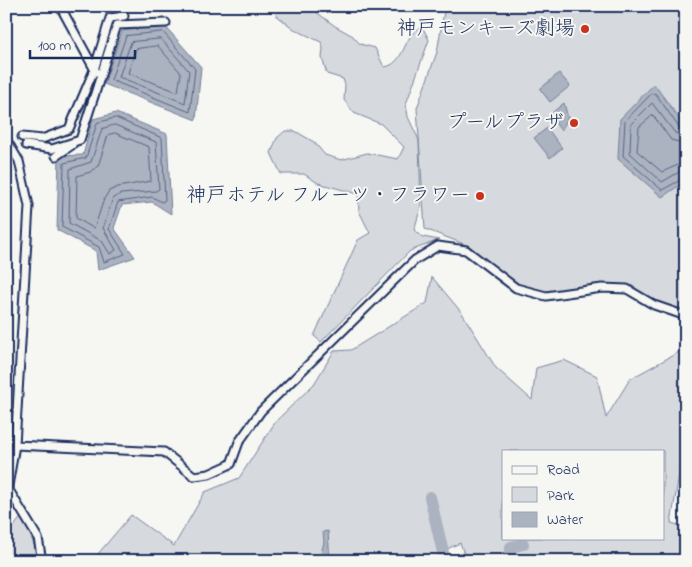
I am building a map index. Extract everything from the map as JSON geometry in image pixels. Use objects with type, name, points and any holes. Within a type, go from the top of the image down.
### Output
[{"type":"street","points":[[60,6],[94,70],[100,77]]},
{"type":"street","points":[[22,137],[42,139],[69,129],[94,70],[110,18],[124,16],[119,6]]},
{"type":"street","points":[[56,156],[80,140],[117,25],[166,23]]},
{"type":"street","points":[[6,139],[19,161],[29,206],[15,445],[9,490],[6,498]]},
{"type":"street","points":[[26,145],[52,149],[80,140]]},
{"type":"street","points":[[15,445],[164,452],[194,476],[209,474],[230,464],[239,442],[261,411],[415,260],[438,246],[466,250],[516,288],[546,296],[602,288],[628,289],[654,305],[686,316]]},
{"type":"street","points":[[9,490],[38,538],[42,561]]},
{"type":"green space","points":[[286,6],[313,6],[316,12],[353,36],[360,44],[375,48],[384,67],[396,61],[410,37],[420,28],[424,30],[429,40],[406,104],[408,117],[419,140],[421,207],[414,230],[423,237],[439,240],[410,251],[321,342],[314,336],[358,240],[370,233],[359,211],[358,194],[318,183],[304,174],[281,174],[271,153],[277,138],[285,131],[295,131],[314,142],[325,155],[341,160],[367,153],[398,159],[404,147],[381,124],[354,113],[344,100],[345,85],[343,79],[327,74],[322,58],[323,48],[321,42],[294,29],[276,15],[278,10]]},
{"type":"green space","points":[[445,6],[686,6],[686,311],[679,311],[656,303],[628,287],[546,293],[519,286],[469,246],[425,229],[417,108],[437,52]]},
{"type":"green space","points":[[432,277],[462,313],[496,368],[532,400],[536,368],[564,360],[597,376],[606,418],[630,379],[686,348],[686,451],[680,469],[671,523],[686,527],[686,561],[467,561],[460,543],[447,549],[449,561],[92,561],[131,515],[174,546],[205,492],[239,478],[276,421],[314,384],[334,351],[351,350],[427,303]]},
{"type":"green space","points":[[23,515],[40,561],[6,561],[6,536]]},
{"type":"water","points":[[165,26],[201,67],[196,120],[104,84],[122,31]]},
{"type":"water","points":[[559,73],[570,86],[550,102],[540,89]]},
{"type":"water","points":[[654,84],[686,128],[686,181],[662,197],[618,159],[620,119]]},
{"type":"water","points":[[564,103],[568,118],[561,131],[552,118],[555,116],[553,112]]},
{"type":"water","points":[[116,113],[167,134],[171,214],[152,202],[122,205],[114,228],[135,257],[98,270],[96,251],[57,230],[59,156],[83,155],[93,119]]},
{"type":"water","points":[[547,128],[562,148],[550,158],[534,138]]},
{"type":"water","points":[[328,531],[330,561],[319,561],[324,542],[323,532]]},
{"type":"waterway","points":[[430,497],[445,561]]},
{"type":"waterway","points":[[509,561],[511,547],[523,544]]},
{"type":"place","name":"神戸モンキーズ劇場","points":[[585,29]]},
{"type":"place","name":"プールプラザ","points":[[574,123]]},
{"type":"place","name":"神戸ホテル フルーツ・フラワー","points":[[480,196]]}]
